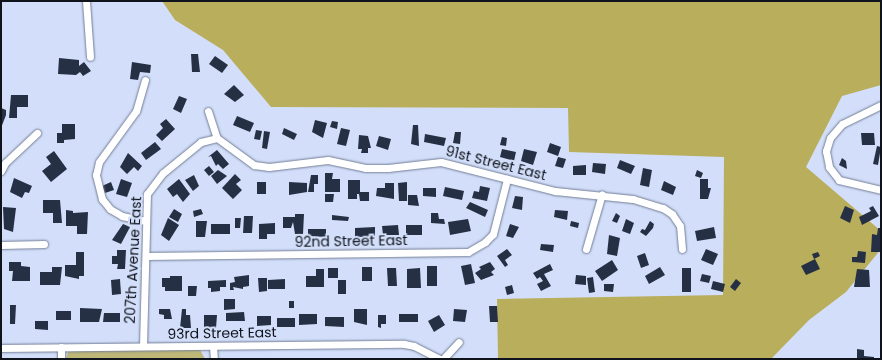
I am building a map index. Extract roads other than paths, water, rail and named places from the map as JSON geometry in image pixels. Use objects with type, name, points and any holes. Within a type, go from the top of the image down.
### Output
[{"type":"street","points":[[86,1],[90,57]]},
{"type":"street","points":[[145,80],[136,111],[99,162],[96,175],[102,199],[110,209],[122,216],[145,221]]},
{"type":"street","points":[[881,105],[842,124],[830,138],[826,151],[829,167],[839,180],[881,190]]},
{"type":"street","points":[[208,111],[217,138]]},
{"type":"street","points":[[1,171],[3,162],[37,133]]},
{"type":"street","name":"207th Avenue East","points":[[144,346],[142,313],[146,256],[145,221],[147,194],[154,182],[202,142],[217,138]]},
{"type":"street","name":"91st Street East","points":[[217,138],[246,161],[261,167],[315,160],[337,161],[364,168],[388,168],[431,161],[555,191],[602,194],[650,204],[672,214],[680,226],[682,249]]},
{"type":"street","name":"92nd Street East","points":[[146,256],[468,252],[485,242],[493,234],[508,179]]},
{"type":"street","points":[[586,248],[602,194]]},
{"type":"street","points":[[1,245],[44,244]]},
{"type":"street","points":[[442,359],[459,342]]},
{"type":"street","name":"93rd Street East","points":[[1,348],[404,344],[414,346],[439,359]]},
{"type":"street","points":[[213,346],[214,359]]},
{"type":"street","points":[[61,347],[61,359]]}]
